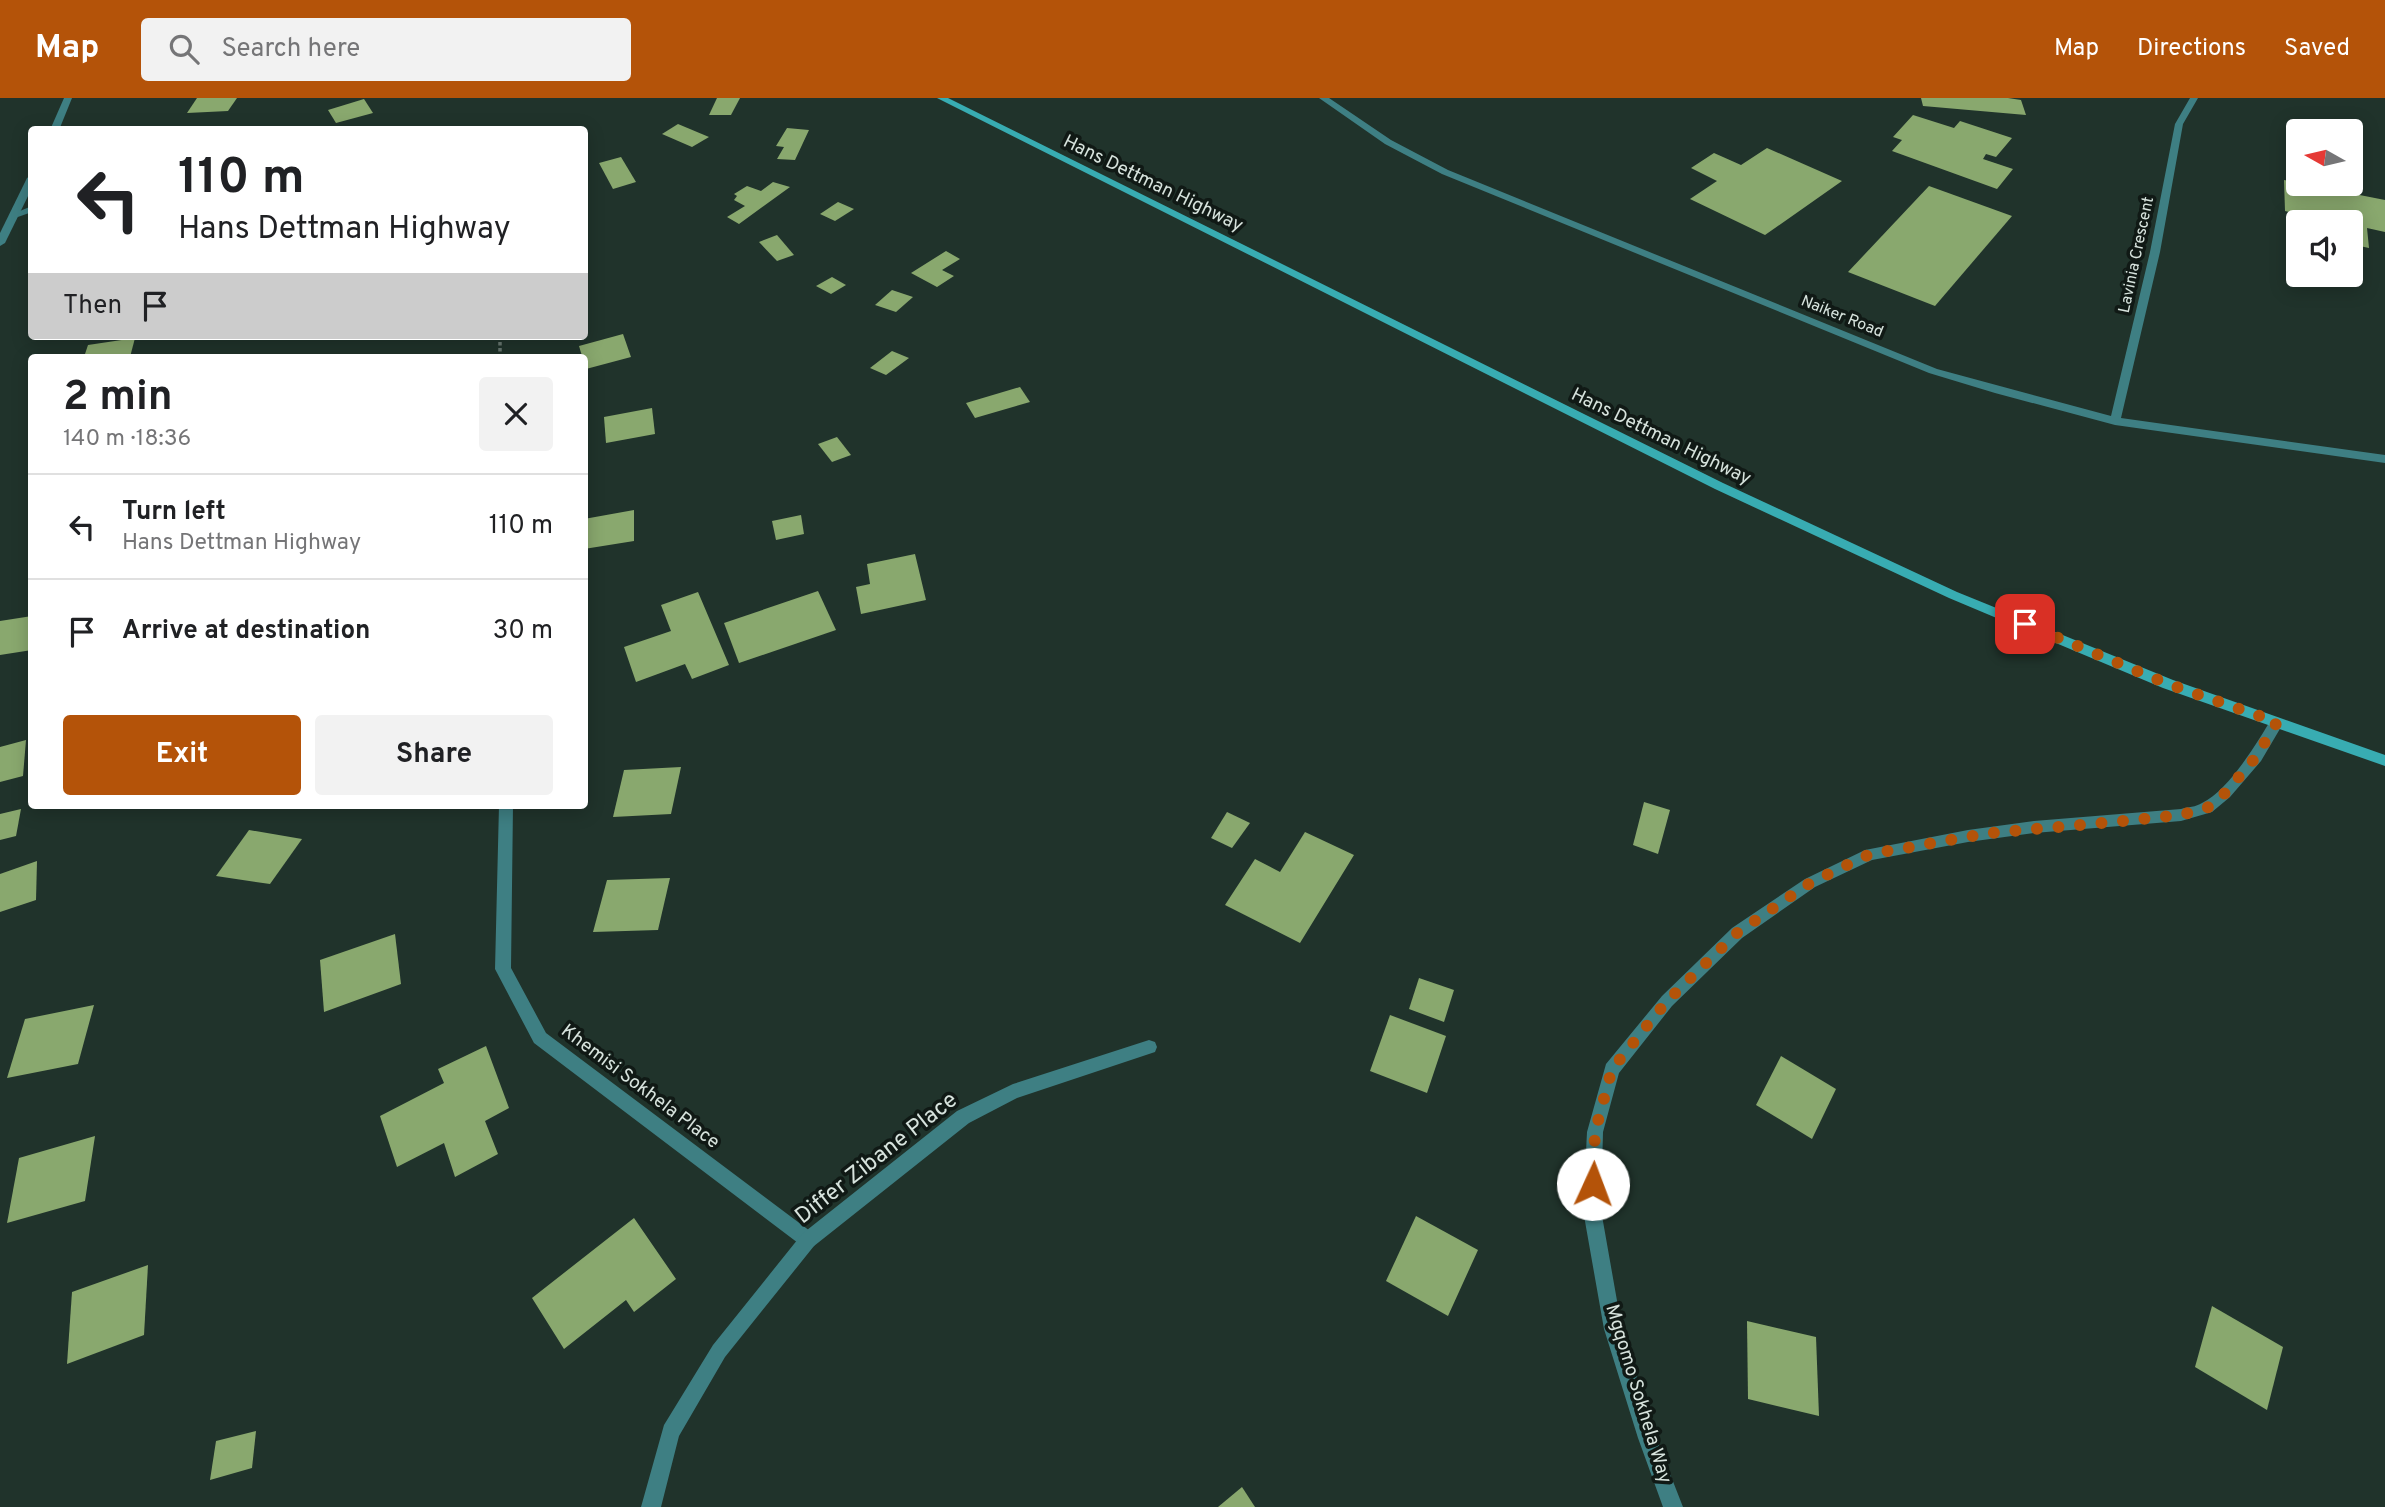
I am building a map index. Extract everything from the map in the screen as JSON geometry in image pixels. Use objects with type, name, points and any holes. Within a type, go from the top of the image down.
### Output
[{"type":"street","points":[[56,126],[68,98]]},
{"type":"street","name":"Hans Dettman Highway","points":[[941,98],[1718,486],[1953,595],[2168,684],[2385,761]]},
{"type":"street","name":"Naiker Road","points":[[1323,98],[1388,142],[1445,172],[1933,371],[2115,421],[2385,459]]},
{"type":"street","name":"Lavinia Crescent","points":[[2115,421],[2155,252],[2179,124],[2194,98]]},
{"type":"street","points":[[0,243],[28,187]]},
{"type":"street","points":[[15,215],[28,210]]},
{"type":"street","name":"Mgqomo Sokhela Way","points":[[1673,1507],[1647,1438],[1613,1329],[1591,1210],[1595,1132],[1612,1069],[1667,1001],[1737,933],[1810,883],[1870,854],[2034,827],[2181,815],[2207,808],[2225,793],[2256,757],[2277,722]]},
{"type":"street","name":"Khemisi Sokhela Place","points":[[506,809],[503,968],[540,1038],[808,1240]]},
{"type":"street","name":"Differ Zibane Place","points":[[651,1507],[671,1432],[698,1386],[719,1351],[808,1240],[964,1117],[1013,1092],[1149,1046]]},
{"type":"building","points":[[197,98],[237,98],[228,111],[187,113]]},
{"type":"building","points":[[717,98],[740,98],[731,115],[709,115]]},
{"type":"building","points":[[1921,98],[2021,100],[2026,115],[1923,106]]},
{"type":"building","points":[[364,99],[373,113],[336,123],[328,110]]},
{"type":"building","points":[[1913,115],[1954,128],[1960,121],[2012,138],[1996,157],[1986,154],[1983,159],[2013,169],[1997,189],[1892,151],[1902,140],[1893,137]]},
{"type":"building","points":[[678,124],[709,137],[692,147],[662,134]]},
{"type":"building","points":[[787,128],[809,130],[795,160],[777,159],[784,147],[776,146]]},
{"type":"building","points":[[1767,148],[1842,181],[1765,235],[1690,199],[1717,181],[1691,168],[1714,153],[1741,165]]},
{"type":"building","points":[[621,157],[636,182],[613,189],[599,163]]},
{"type":"building","points":[[2284,180],[2286,196],[2363,196],[2385,200],[2385,232],[2367,228],[2369,248],[2363,247],[2363,210],[2285,211]]},
{"type":"building","points":[[773,182],[790,187],[739,224],[727,217],[745,206],[734,200],[737,196],[734,194],[747,186],[761,191]]},
{"type":"building","points":[[1929,186],[2012,216],[1935,306],[1848,272]]},
{"type":"building","points":[[838,202],[854,209],[835,221],[820,214]]},
{"type":"building","points":[[777,235],[794,255],[777,261],[759,242]]},
{"type":"building","points":[[946,251],[960,259],[942,270],[954,276],[937,287],[911,273]]},
{"type":"building","points":[[832,277],[846,285],[831,294],[816,286]]},
{"type":"building","points":[[892,290],[913,297],[896,312],[875,305]]},
{"type":"building","points":[[623,334],[631,357],[588,368],[588,354],[581,354],[579,346]]},
{"type":"building","points":[[134,340],[131,354],[85,354],[88,345]]},
{"type":"building","points":[[892,351],[909,358],[886,375],[870,368]]},
{"type":"building","points":[[1020,387],[1030,402],[975,418],[966,403]]},
{"type":"building","points":[[652,408],[655,434],[606,443],[604,417]]},
{"type":"building","points":[[837,437],[851,455],[832,462],[818,444]]},
{"type":"building","points":[[634,510],[634,541],[588,548],[588,518]]},
{"type":"building","points":[[801,515],[804,534],[776,540],[772,521]]},
{"type":"building","points":[[915,554],[926,600],[861,614],[856,587],[870,584],[867,564]]},
{"type":"building","points":[[818,591],[836,630],[739,663],[724,623]]},
{"type":"building","points":[[698,592],[729,665],[692,679],[685,664],[636,682],[624,647],[671,631],[661,605]]},
{"type":"building","points":[[28,617],[28,651],[0,655],[0,621]]},
{"type":"building","points":[[26,740],[23,776],[0,782],[0,747]]},
{"type":"building","points":[[681,767],[671,814],[613,817],[624,770]]},
{"type":"building","points":[[1644,802],[1670,810],[1658,854],[1633,845]]},
{"type":"building","points":[[21,809],[16,836],[0,840],[0,814]]},
{"type":"building","points":[[1227,812],[1250,823],[1232,848],[1211,838]]},
{"type":"building","points":[[249,830],[302,839],[270,884],[216,876]]},
{"type":"building","points":[[1305,832],[1354,855],[1300,943],[1225,905],[1255,859],[1280,872]]},
{"type":"building","points":[[37,861],[36,900],[0,912],[0,874]]},
{"type":"building","points":[[670,878],[658,930],[593,932],[607,880]]},
{"type":"building","points":[[395,934],[401,984],[324,1012],[320,960]]},
{"type":"building","points":[[1419,978],[1454,990],[1444,1022],[1409,1009]]},
{"type":"building","points":[[94,1005],[78,1064],[7,1078],[25,1019]]},
{"type":"building","points":[[1390,1015],[1446,1036],[1427,1093],[1370,1071]]},
{"type":"building","points":[[486,1046],[509,1108],[485,1121],[498,1154],[455,1177],[444,1143],[397,1167],[380,1116],[444,1083],[438,1069]]},
{"type":"building","points":[[1781,1056],[1836,1089],[1812,1139],[1756,1105]]},
{"type":"building","points":[[95,1136],[85,1201],[7,1223],[19,1158]]},
{"type":"building","points":[[1416,1216],[1478,1250],[1448,1316],[1386,1281]]},
{"type":"building","points":[[634,1218],[676,1279],[634,1312],[626,1300],[564,1349],[532,1298]]},
{"type":"building","points":[[148,1265],[144,1335],[67,1364],[72,1292]]},
{"type":"building","points":[[2212,1306],[2283,1347],[2267,1410],[2195,1367]]},
{"type":"building","points":[[1747,1321],[1816,1337],[1819,1416],[1748,1399]]},
{"type":"building","points":[[256,1431],[252,1468],[210,1480],[216,1441]]},
{"type":"building","points":[[1242,1487],[1255,1507],[1218,1507]]},
{"type":"route","points":[[1593,1184],[1595,1132],[1612,1069],[1667,1001],[1737,933],[1810,883],[1870,854],[1968,836],[2034,827],[2181,815],[2207,808],[2225,793],[2256,757],[2277,722],[2168,684],[2025,624]]}]
